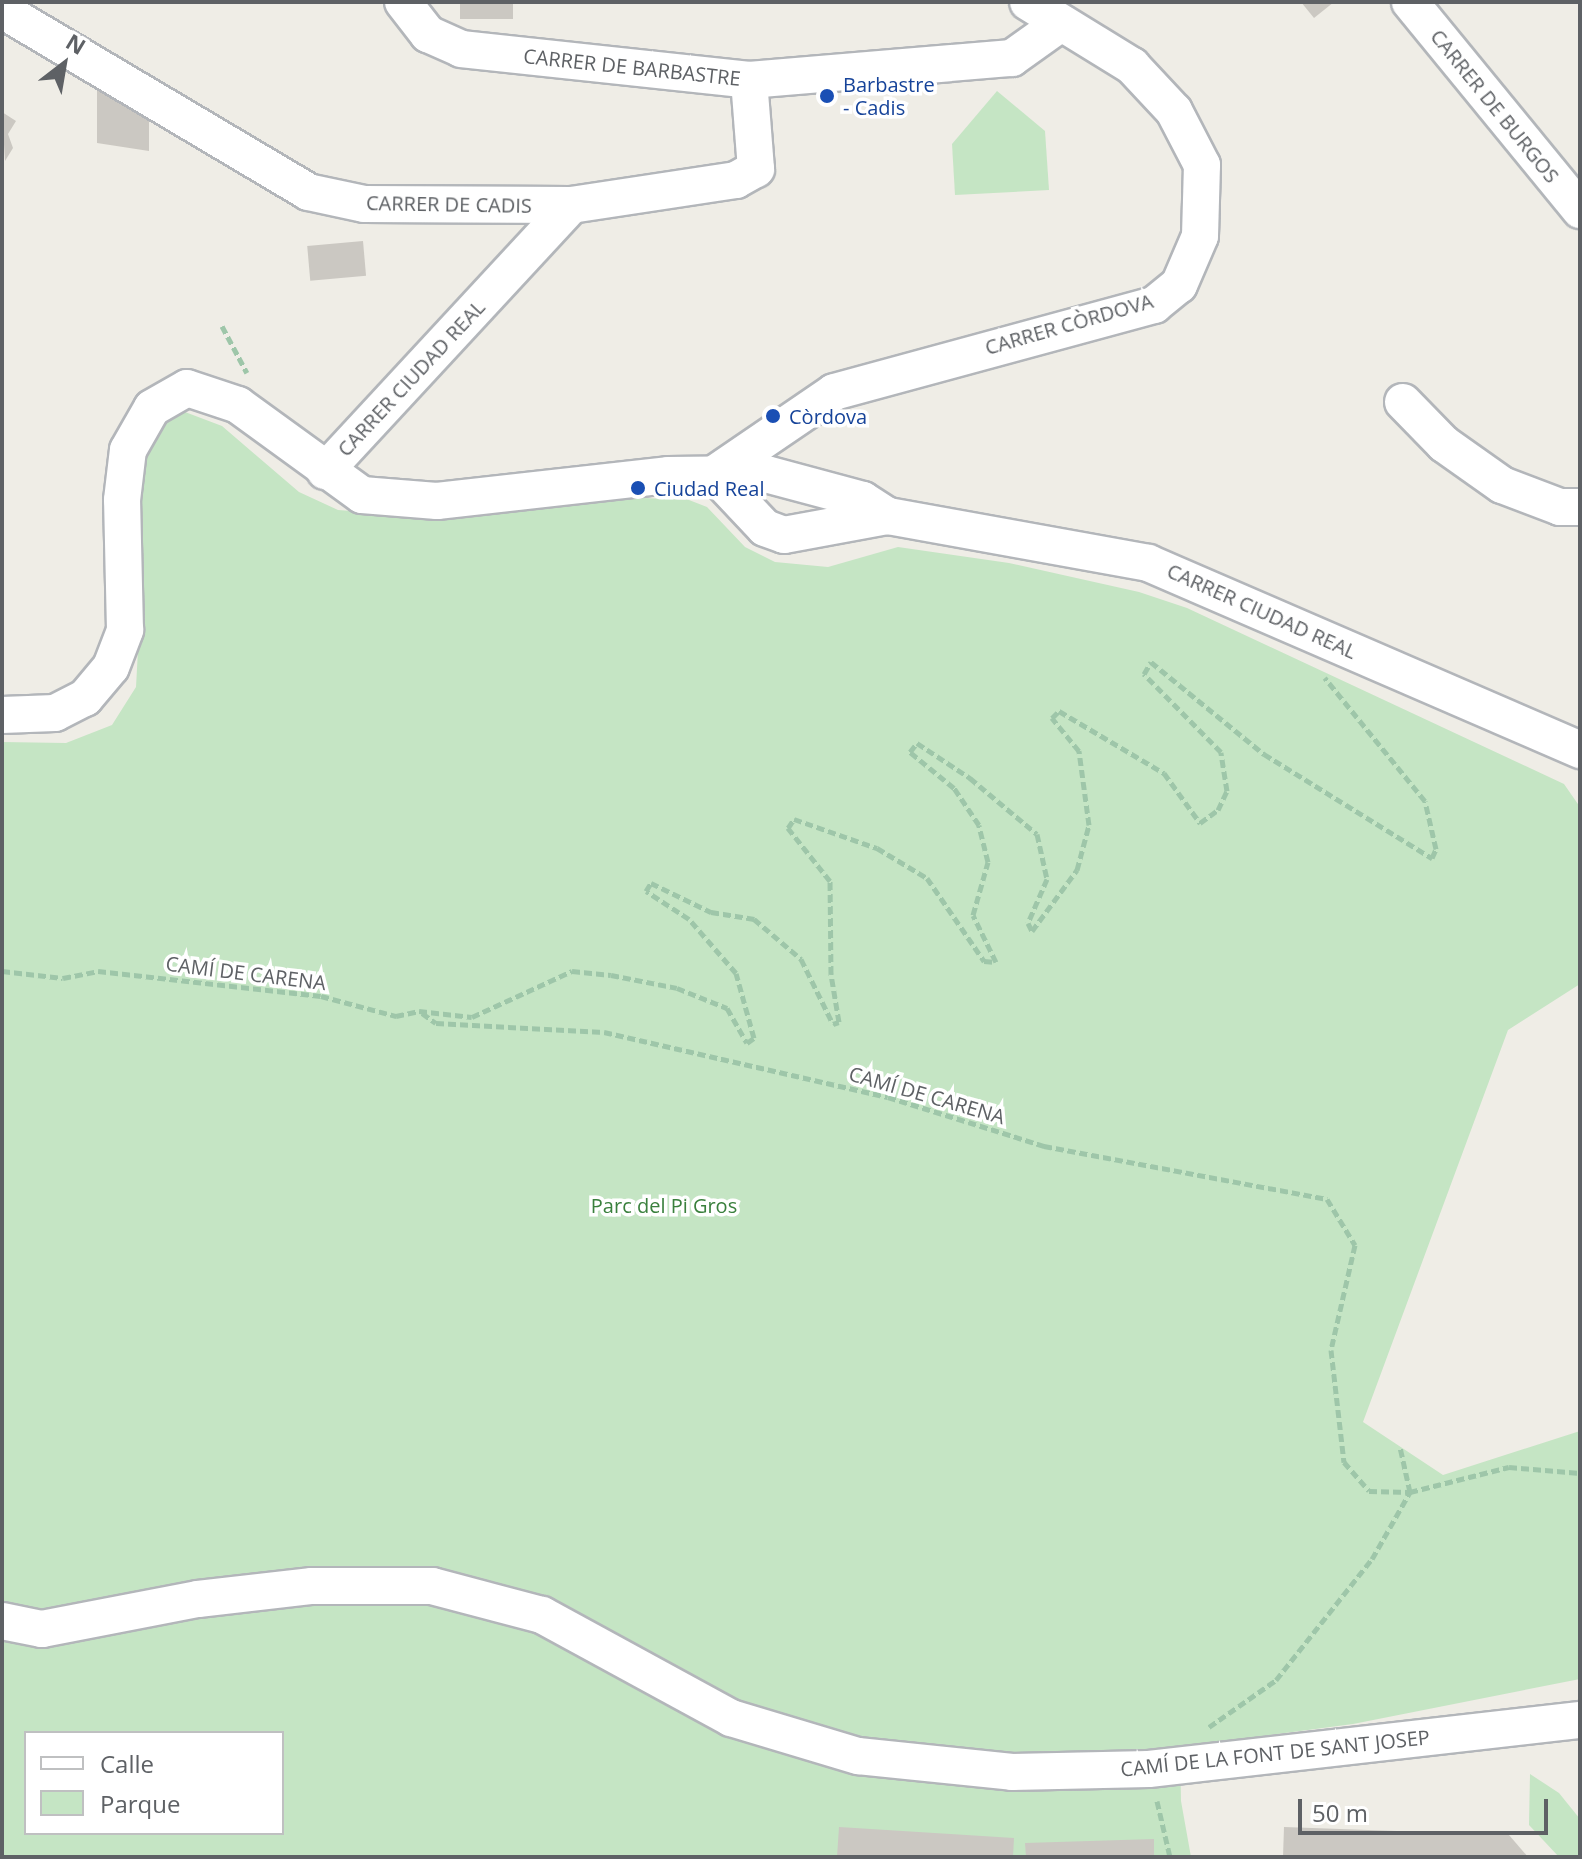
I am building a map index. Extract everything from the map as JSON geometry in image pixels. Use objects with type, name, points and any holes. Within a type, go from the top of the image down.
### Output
[{"type":"street","name":"CARRER DE BARBASTRE","points":[[403,2],[428,34],[461,49],[749,80],[1012,58],[1061,23]]},
{"type":"street","name":"CARRER CÒRDOVA","points":[[714,474],[834,392],[1154,305],[1179,285],[1200,236],[1202,165],[1174,111],[1132,66],[1028,2]]},
{"type":"street","name":"CARRER DE BURGOS","points":[[1410,2],[1580,210]]},
{"type":"street","name":"CARRER DE CADIS","points":[[2,10],[308,192],[364,204],[571,205],[701,190],[756,169],[749,80]]},
{"type":"street","name":"CARRER CIUDAD REAL","points":[[571,205],[325,471],[362,495],[437,501],[714,474],[766,474],[863,500],[888,516]]},
{"type":"street","points":[[2,715],[55,713],[85,698],[111,667],[125,630],[122,500],[128,450],[152,408],[187,388],[238,405],[325,471]]},
{"type":"street","points":[[1403,402],[1444,444],[1502,485],[1560,507],[1580,507]]},
{"type":"street","name":"CARRER CIUDAD REAL","points":[[714,474],[765,528],[784,535],[888,516],[1173,570],[1578,751]]},
{"type":"street","name":"CAMÍ DE LA FONT DE SANT JOSEP","points":[[2,1621],[42,1629],[151,1606],[312,1586],[432,1586],[542,1615],[731,1718],[858,1756],[1012,1772],[1149,1769],[1580,1720]]},
{"type":"path","points":[[419,1011],[472,1017],[572,971],[677,988],[727,1008],[747,1043],[754,1038],[736,973],[689,919],[646,891],[651,883],[711,912],[754,919],[801,959],[833,1024],[839,1022],[831,974],[834,933],[830,881],[788,828],[794,819],[877,848],[927,878],[984,961],[996,962],[973,915],[988,862],[979,825],[954,788],[910,752],[917,743],[944,760],[1037,834],[1047,879],[1028,923],[1032,931],[1077,870],[1089,825],[1079,751],[1052,718],[1059,711],[1164,773],[1200,823],[1218,810],[1227,791],[1221,752],[1144,674],[1151,662],[1264,754],[1432,858],[1436,849],[1425,801],[1319,670]]},
{"type":"path","name":"CAMÍ DE CARENA","points":[[2,971],[63,978],[98,971],[321,996],[396,1016],[419,1011],[436,1023],[604,1032],[888,1097],[1044,1146],[1327,1199],[1355,1245],[1331,1350],[1344,1462],[1369,1491],[1410,1492],[1509,1467],[1580,1473]]},
{"type":"path","points":[[1204,1730],[1276,1680],[1372,1559],[1410,1492],[1400,1447]]},
{"type":"path","points":[[1149,1769],[1170,1857]]},
{"type":"green space","points":[[997,91],[1045,131],[1049,190],[955,195],[952,144]]},
{"type":"green space","name":"Parc del Pi Gros","points":[[185,412],[222,426],[299,492],[338,510],[416,516],[600,496],[689,500],[707,507],[745,547],[775,562],[828,567],[898,547],[1009,563],[1139,592],[1187,608],[1564,784],[1580,807],[1580,984],[1508,1030],[1363,1422],[1443,1475],[1580,1431],[1580,1679],[1353,1724],[1180,1747],[1181,1801],[1191,1857],[2,1857],[2,742],[66,743],[112,725],[136,687],[140,613],[135,519],[141,453],[159,425]]},
{"type":"green space","points":[[1530,1774],[1559,1793],[1580,1819],[1580,1857],[1559,1857],[1529,1825]]},
{"type":"building","points":[[460,2],[513,2],[513,19],[460,19]]},
{"type":"building","points":[[1301,2],[1334,2],[1314,18]]},
{"type":"building","points":[[97,87],[149,117],[149,151],[97,143]]},
{"type":"building","points":[[2,112],[16,121],[8,134],[13,148],[5,161]]},
{"type":"building","points":[[363,241],[366,276],[310,281],[307,246]]},
{"type":"building","points":[[839,1827],[1014,1838],[1013,1857],[837,1857]]},
{"type":"building","points":[[1284,1827],[1509,1835],[1528,1857],[1283,1857]]},
{"type":"building","points":[[1154,1839],[1154,1857],[1026,1857],[1025,1843]]},
{"type":"place","name":"Barbastre - Cadis","points":[[827,96]]},
{"type":"place","name":"Còrdova","points":[[773,416]]},
{"type":"place","name":"Ciudad Real","points":[[638,488]]}]
